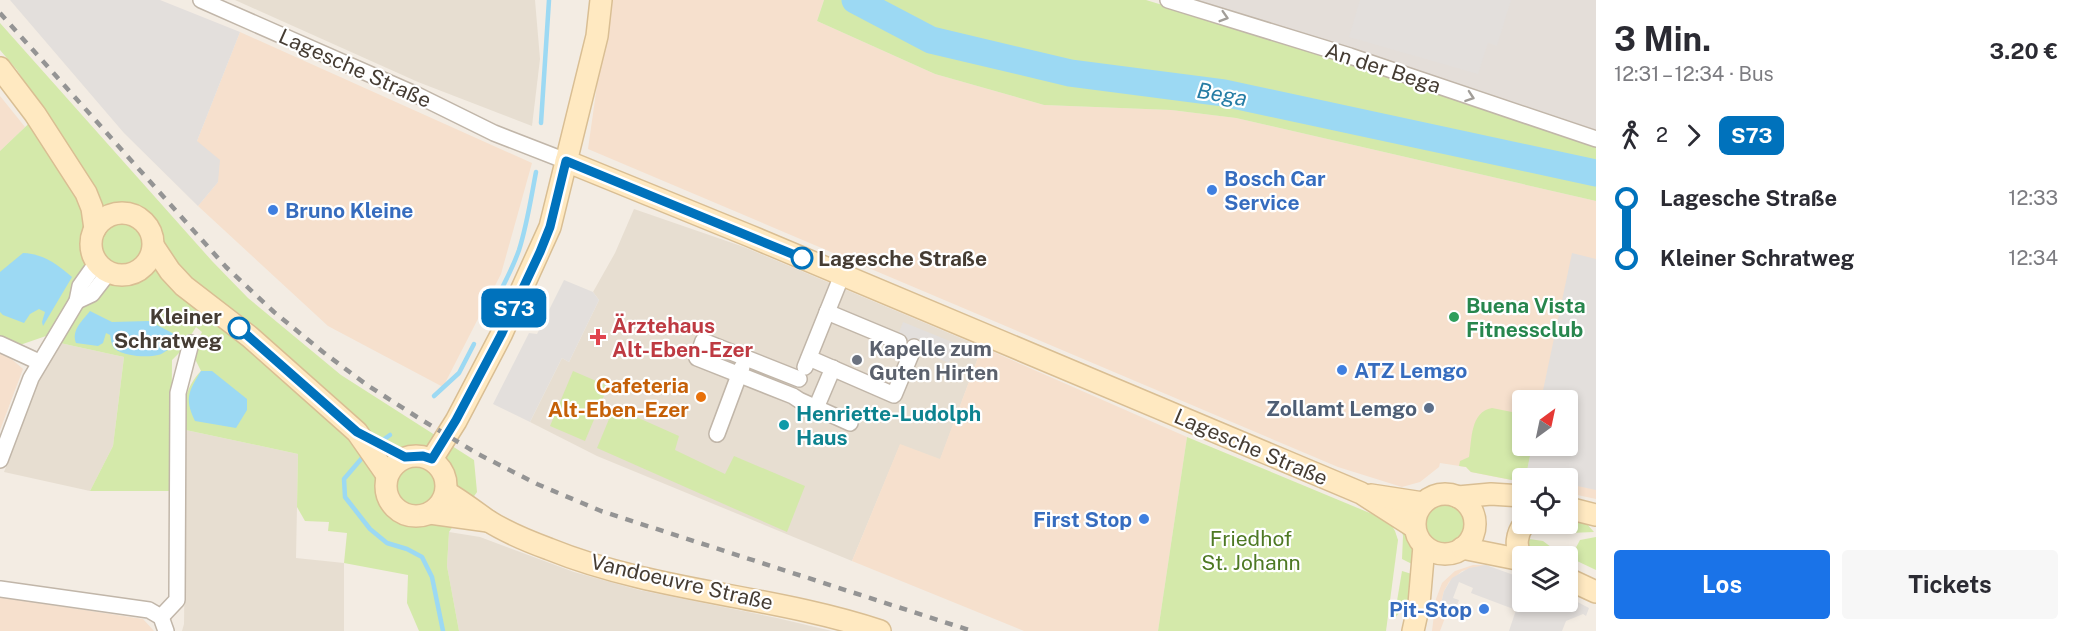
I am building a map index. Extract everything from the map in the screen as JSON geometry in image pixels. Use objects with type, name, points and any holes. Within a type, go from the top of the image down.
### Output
[{"type":"street","name":"Lagesche Straße","points":[[201,0],[417,95],[494,133],[842,275],[1361,493],[1414,527]]},
{"type":"street","points":[[432,459],[456,420],[501,335],[550,227],[597,36],[601,0]]},
{"type":"street","name":"An der Bega","points":[[1168,0],[1350,56],[1596,139]]},
{"type":"street","points":[[0,68],[35,114],[86,193],[92,208],[95,229],[91,246],[103,267],[124,275],[138,271],[146,264],[154,247]]},
{"type":"street","points":[[86,193],[119,213]]},
{"type":"street","points":[[95,229],[101,221],[119,213],[128,213],[144,222],[153,238],[154,247],[170,271],[184,286],[250,337],[357,432],[387,475]]},
{"type":"street","points":[[0,460],[39,362],[77,301],[80,286],[103,267]]},
{"type":"street","points":[[138,271],[184,286]]},
{"type":"street","points":[[792,396],[842,275]]},
{"type":"street","points":[[809,358],[894,395],[907,344],[827,312]]},
{"type":"street","points":[[800,379],[703,342],[697,358],[792,396],[850,423]]},
{"type":"street","points":[[0,589],[149,610],[164,624],[177,600],[178,393],[191,343]]},
{"type":"street","points":[[0,344],[39,362]]},
{"type":"street","points":[[717,434],[745,358]]},
{"type":"street","points":[[816,408],[832,368]]},
{"type":"street","points":[[357,432],[405,457],[423,456],[432,459],[442,470],[446,492],[440,504],[429,513],[412,516],[396,508],[386,493],[387,475],[392,467],[405,457]]},
{"type":"street","name":"Vandoeuvre Straße","points":[[446,492],[489,521],[549,549],[617,571],[696,590],[778,604],[880,631]]},
{"type":"street","name":"Lagesche Straße","points":[[1361,493],[1423,502]]},
{"type":"street","points":[[1512,550],[1476,523],[1470,507],[1458,497],[1439,494],[1423,502],[1415,517],[1414,527],[1418,538],[1424,546],[1440,554],[1455,551],[1512,555]]},
{"type":"street","points":[[1458,497],[1491,494],[1512,496]]},
{"type":"street","points":[[1419,604],[1455,551],[1469,541],[1476,523],[1487,510],[1512,500]]},
{"type":"street","points":[[1578,510],[1596,515]]},
{"type":"street","name":"Vandoeuvre Straße","points":[[429,513],[489,521]]},
{"type":"street","points":[[1413,631],[1419,604],[1424,546]]},
{"type":"street","points":[[1578,584],[1596,592]]},
{"type":"shaded area","points":[[10,0],[160,0],[240,32],[197,141],[220,160],[218,182],[198,206],[124,133]]},
{"type":"shaded area","points":[[235,0],[535,0],[540,59],[532,126],[418,82]]},
{"type":"shaded area","points":[[609,0],[824,0],[817,21],[935,74],[1044,105],[1171,110],[1236,118],[1596,201],[1596,499],[1578,495],[1578,468],[1512,468],[1512,480],[1471,472],[1466,467],[1440,463],[1439,467],[1420,482],[1402,487],[1338,467],[588,149]]},
{"type":"shaded area","points":[[1184,0],[1596,0],[1596,132]]},
{"type":"shaded area","points":[[1360,0],[1511,0],[1497,46],[1488,43],[1478,74],[1349,37]]},
{"type":"shaded area","points":[[240,32],[532,163],[501,274],[443,387],[328,326],[198,206],[218,182],[197,141]]},
{"type":"shaded area","points":[[0,96],[25,127],[0,151]]},
{"type":"shaded area","points":[[634,209],[744,247],[982,347],[940,460],[900,445],[852,561],[597,456],[530,422],[562,358],[569,362],[599,300],[593,292],[615,253]]},
{"type":"shaded area","points":[[1572,253],[1596,259],[1596,490],[1578,486],[1578,468],[1527,468],[1530,456],[1578,456],[1578,390],[1543,390]]},
{"type":"shaded area","points":[[564,280],[593,292],[599,300],[569,362],[562,358],[530,422],[493,404],[529,333],[537,334]]},
{"type":"shaded area","points":[[903,322],[957,344],[949,363],[896,340]]},
{"type":"shaded area","points":[[60,343],[124,357],[113,446],[90,491],[4,472],[37,385]]},
{"type":"shaded area","points":[[982,347],[1187,437],[1158,631],[1024,631],[852,561],[900,444],[940,459]]},
{"type":"shaded area","points":[[0,352],[23,369],[0,430]]},
{"type":"shaded area","points":[[181,429],[298,454],[296,558],[344,563],[344,631],[182,631],[185,547]]},
{"type":"shaded area","points":[[449,532],[480,537],[574,572],[639,590],[832,631],[459,631],[447,566]]},
{"type":"shaded area","points":[[1473,565],[1486,565],[1462,571],[1449,582],[1439,611],[1446,615],[1440,631],[1432,631],[1436,599],[1442,583],[1455,571]]},
{"type":"shaded area","points":[[1486,565],[1512,574],[1512,608],[1471,593],[1473,588],[1459,582],[1453,598],[1459,600],[1452,617],[1439,612],[1444,591],[1452,578],[1469,568]]},
{"type":"shaded area","points":[[0,597],[143,619],[154,631],[0,631]]},
{"type":"shaded area","points":[[1578,602],[1589,608],[1586,616],[1583,614],[1566,621],[1562,631],[1509,631],[1515,612],[1578,612]]},
{"type":"green space","points":[[824,0],[1146,0],[1317,52],[1596,144],[1596,201],[1236,118],[1171,110],[1044,105],[935,74],[817,21]]},
{"type":"green space","points":[[0,23],[212,261],[248,298],[341,375],[474,460],[477,492],[449,532],[447,566],[459,631],[419,631],[407,603],[408,575],[344,563],[347,533],[328,531],[329,522],[305,521],[297,507],[298,454],[181,429],[188,391],[201,371],[192,353],[202,332],[196,327],[181,351],[172,360],[171,491],[90,491],[113,446],[124,357],[60,343],[46,336],[17,346],[0,336],[0,151],[43,110],[17,70],[0,50]]},
{"type":"green space","points":[[573,371],[608,386],[585,441],[550,426]]},
{"type":"green space","points":[[614,407],[679,436],[675,450],[725,474],[734,456],[805,486],[787,532],[597,448]]},
{"type":"green space","points":[[1492,408],[1512,412],[1512,456],[1530,456],[1528,468],[1512,468],[1512,480],[1471,472],[1466,467],[1459,466],[1460,461],[1469,457],[1473,428],[1485,411]]},
{"type":"green space","name":"Friedhof St. Johann","points":[[1187,437],[1389,521],[1398,540],[1386,631],[1158,631]]},
{"type":"green space","points":[[1445,501],[1461,507],[1467,523],[1461,539],[1445,545],[1429,539],[1423,523],[1429,507]]},
{"type":"green space","points":[[1578,521],[1586,523],[1594,532],[1578,533]]},
{"type":"green space","points":[[1402,531],[1411,542],[1416,566],[1402,559]]},
{"type":"green space","points":[[1596,537],[1596,570],[1578,561],[1577,546],[1580,540]]},
{"type":"green space","points":[[1523,538],[1543,541],[1550,546],[1526,546]]},
{"type":"green space","points":[[1402,571],[1415,575],[1411,599],[1394,619]]},
{"type":"water","points":[[23,253],[50,260],[72,277],[43,326],[45,312],[39,309],[30,314],[24,323],[0,312],[0,272]]},
{"type":"water","points":[[90,311],[112,322],[149,321],[182,338],[175,347],[160,354],[148,356],[130,355],[115,349],[110,335],[106,333],[103,343],[98,346],[76,343],[76,330]]},
{"type":"water","points":[[201,371],[212,371],[247,399],[247,410],[236,428],[195,421],[189,395]]},
{"type":"waterway","points":[[541,123],[549,0]]},
{"type":"waterway","name":"Bega","points":[[855,0],[931,40],[1070,73],[1224,93],[1596,173]]},
{"type":"waterway","points":[[488,314],[509,275],[519,250],[536,172]]},
{"type":"waterway","points":[[434,396],[459,373],[474,344]]},
{"type":"waterway","points":[[383,440],[390,435]]},
{"type":"waterway","points":[[362,458],[344,479],[345,497],[370,529],[387,543],[407,549],[422,557],[432,577],[443,631]]},
{"type":"railway","points":[[0,13],[226,267],[274,312],[323,352],[367,385],[417,417],[478,454],[537,484],[601,511],[972,631]]},
{"type":"bus line","name":"S73","points":[[239,328],[357,432],[405,457],[414,455],[432,459],[456,420],[501,335],[540,252],[550,227],[566,161],[802,258]]},
{"type":"place","name":"Bosch Car Service","points":[[1212,190]]},
{"type":"place","name":"Bruno Kleine","points":[[273,210]]},
{"type":"place","name":"Lagesche Straße","points":[[802,258]]},
{"type":"place","name":"Buena Vista Fitnessclub","points":[[1454,317]]},
{"type":"place","name":"Kleiner Schratweg","points":[[239,328]]},
{"type":"place","name":"Ärztehaus Alt-Eben-Ezer","points":[[598,337]]},
{"type":"place","name":"Kapelle zum Guten Hirten","points":[[857,360]]},
{"type":"place","name":"ATZ Lemgo","points":[[1342,370]]},
{"type":"place","name":"Cafeteria Alt-Eben-Ezer","points":[[701,397]]},
{"type":"place","name":"Zollamt Lemgo","points":[[1429,408]]},
{"type":"place","name":"Henriette-Ludolph Haus","points":[[784,425]]},
{"type":"place","name":"First Stop","points":[[1144,519]]},
{"type":"place","name":"Pit-Stop","points":[[1484,609]]}]
